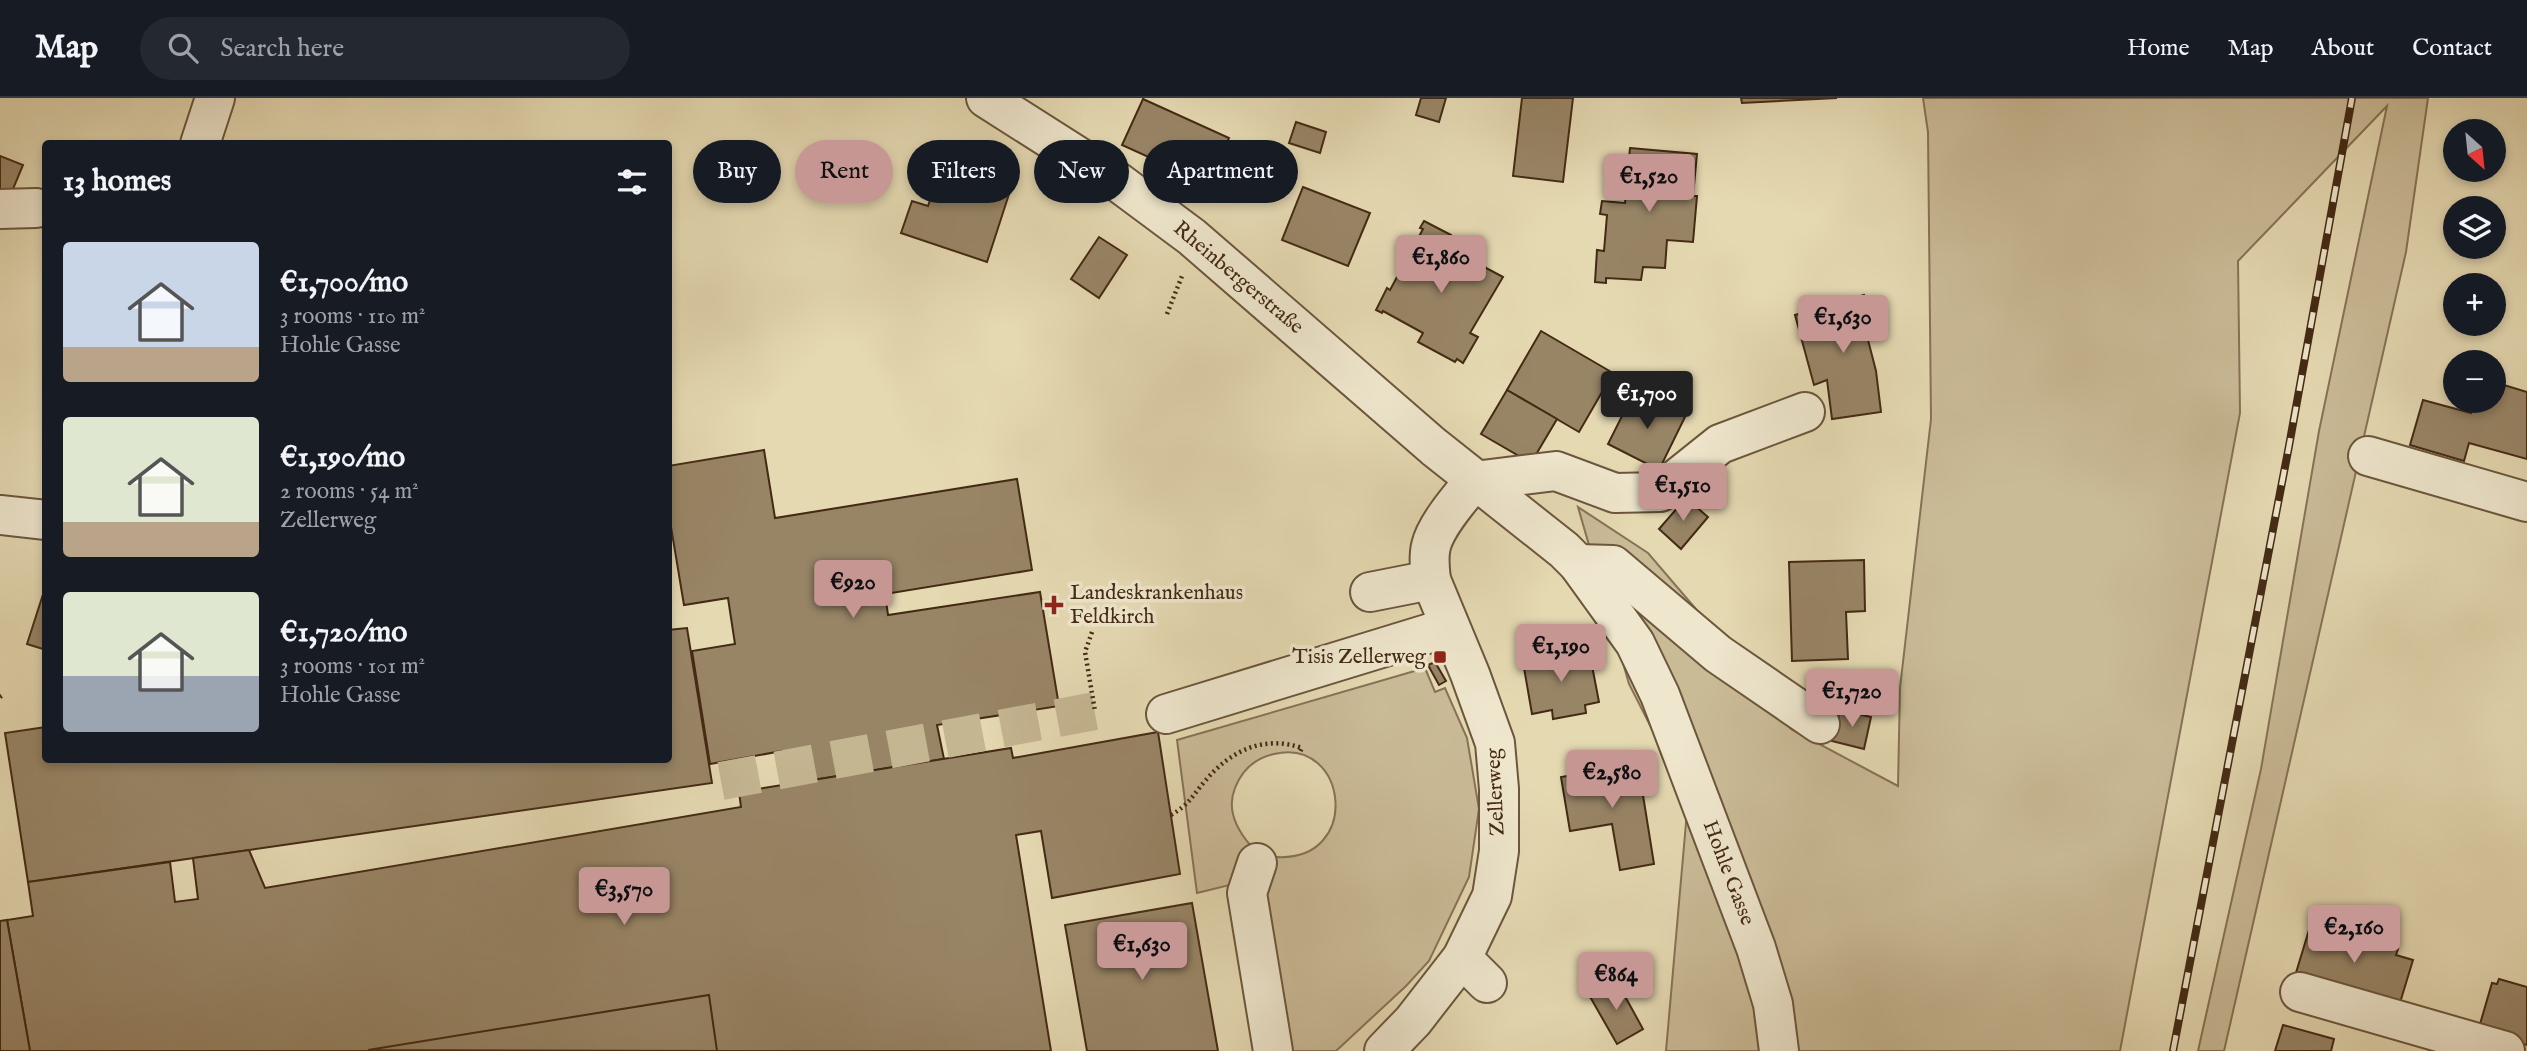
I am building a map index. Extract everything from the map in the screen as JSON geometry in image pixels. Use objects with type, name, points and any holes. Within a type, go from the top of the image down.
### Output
[{"type":"street","points":[[201,140],[215,98]]},
{"type":"street","name":"Rheinbergerstraße","points":[[986,98],[1118,182],[1192,237],[1474,481]]},
{"type":"street","points":[[1474,481],[1556,471],[1615,493],[1660,492],[1720,444],[1805,412]]},
{"type":"street","points":[[2368,456],[2527,502]]},
{"type":"street","name":"Hohle Gasse","points":[[1474,481],[1564,550],[1578,564],[1635,643],[1660,695],[1756,948],[1773,1004],[1779,1051]]},
{"type":"street","name":"Zellerweg","points":[[1384,1051],[1413,1021],[1475,970],[1492,896],[1499,851],[1499,789],[1495,743],[1431,580],[1431,544],[1451,510],[1474,481]]},
{"type":"street","points":[[0,514],[42,519]]},
{"type":"street","points":[[1578,564],[1613,565],[1718,654],[1821,724]]},
{"type":"street","points":[[1370,592],[1431,580]]},
{"type":"street","points":[[1166,714],[1450,627]]},
{"type":"street","points":[[1257,863],[1247,893],[1273,1051]]},
{"type":"street","points":[[2300,992],[2505,1051]]},
{"type":"path","points":[[1092,632],[1085,652],[1095,711]]},
{"type":"path","points":[[1171,815],[1186,807],[1205,780],[1226,760],[1256,745],[1283,742],[1302,748],[1298,754]]},
{"type":"shaded area","points":[[1923,98],[2428,98],[2406,252],[2224,1051],[2198,1051],[2261,769],[2319,431],[2387,106],[2238,261],[2240,413],[2120,1051],[1666,1051],[1688,800],[1629,684],[1578,507],[1648,553],[1719,636],[1791,729],[1898,786],[1900,688],[1931,419],[1928,132]]},
{"type":"shaded area","points":[[1425,668],[1435,692],[1445,688],[1467,738],[1479,809],[1469,877],[1429,961],[1406,986],[1336,1051],[1285,1051],[1257,894],[1276,857],[1304,853],[1323,840],[1333,822],[1335,801],[1330,780],[1318,763],[1299,753],[1274,754],[1261,758],[1250,766],[1238,782],[1233,796],[1232,812],[1237,826],[1251,846],[1234,884],[1197,893],[1177,740]]},
{"type":"building","points":[[1421,98],[1446,98],[1439,122],[1416,115]]},
{"type":"building","points":[[1522,98],[1573,98],[1563,182],[1513,176]]},
{"type":"building","points":[[1741,98],[1837,98],[1742,103]]},
{"type":"building","points":[[1143,99],[1229,138],[1143,140],[1143,155],[1129,148],[1129,140],[1124,140]]},
{"type":"building","points":[[1296,122],[1326,132],[1320,153],[1298,146],[1298,140],[1290,140]]},
{"type":"building","points":[[1630,148],[1697,154],[1693,242],[1667,240],[1665,268],[1643,267],[1641,280],[1606,278],[1606,283],[1595,282],[1597,250],[1604,251],[1607,215],[1600,214],[1602,201],[1625,203]]},
{"type":"building","points":[[0,156],[23,165],[8,201],[0,197]]},
{"type":"building","points":[[1303,187],[1370,213],[1348,266],[1282,240]]},
{"type":"building","points":[[911,203],[928,206],[929,203],[1006,203],[987,262],[901,233]]},
{"type":"building","points":[[1424,221],[1451,235],[1445,246],[1503,277],[1470,333],[1478,337],[1463,363],[1457,359],[1455,362],[1418,342],[1423,333],[1383,311],[1382,313],[1376,310],[1423,229],[1420,228]]},
{"type":"building","points":[[1099,237],[1127,255],[1099,298],[1071,279]]},
{"type":"building","points":[[1864,295],[1877,333],[1868,340],[1876,371],[1881,412],[1832,419],[1827,380],[1814,385],[1795,315]]},
{"type":"building","points":[[1541,331],[1613,373],[1579,432],[1507,390]]},
{"type":"building","points":[[2506,386],[2527,392],[2527,459],[2469,443],[2464,461],[2410,445],[2423,400],[2443,405],[2443,413],[2506,413]]},
{"type":"building","points":[[1507,390],[1557,419],[1531,463],[1481,434]]},
{"type":"building","points":[[1634,392],[1685,417],[1659,470],[1608,444]]},
{"type":"building","points":[[764,450],[775,518],[1017,479],[1032,570],[885,594],[888,615],[1040,592],[1059,706],[937,725],[944,759],[788,784],[782,751],[710,764],[692,651],[735,644],[728,598],[684,605],[672,533],[672,465]]},
{"type":"building","points":[[1686,498],[1708,517],[1681,549],[1659,529]]},
{"type":"building","points":[[1864,560],[1865,611],[1846,612],[1848,659],[1792,661],[1789,562]]},
{"type":"building","points":[[42,597],[42,649],[27,644]]},
{"type":"building","points":[[687,628],[712,783],[28,882],[5,733],[42,728],[42,763],[672,763],[672,630]]},
{"type":"building","points":[[1589,650],[1599,702],[1585,705],[1586,713],[1553,719],[1552,710],[1532,714],[1523,662]]},
{"type":"building","points":[[1435,662],[1446,681],[1439,685],[1428,665]]},
{"type":"building","points":[[1840,710],[1871,717],[1864,749],[1832,741]]},
{"type":"building","points":[[1158,732],[1180,874],[1052,898],[1041,831],[1016,835],[1051,1051],[30,1051],[7,920],[33,916],[28,882],[170,862],[175,902],[198,899],[193,858],[249,850],[265,888],[741,807],[739,792],[1011,748],[1013,758]]},
{"type":"building","points":[[1638,764],[1654,864],[1620,870],[1612,824],[1570,831],[1561,777]]},
{"type":"building","points":[[1192,903],[1218,1051],[1087,1051],[1065,925]]},
{"type":"building","points":[[7,920],[30,1051],[0,1051],[0,921]]},
{"type":"building","points":[[2315,925],[2398,949],[2396,955],[2413,960],[2399,1006],[2295,976],[2309,930],[2313,931]]},
{"type":"building","points":[[2499,979],[2527,987],[2527,1045],[2478,1031],[2492,983],[2497,984]]},
{"type":"building","points":[[1616,980],[1643,1029],[1617,1044],[1589,995]]},
{"type":"building","points":[[709,995],[717,1051],[368,1050]]},
{"type":"building","points":[[2283,1025],[2334,1039],[2331,1051],[2275,1051]]},
{"type":"tunnel","points":[[721,781],[1095,711]]},
{"type":"railway","points":[[2173,1051],[2289,446],[2352,98]]},
{"type":"place","name":"Landeskrankenhaus Feldkirch","points":[[1054,605]]},
{"type":"place","name":"Tisis Zellerweg","points":[[1440,657]]}]
